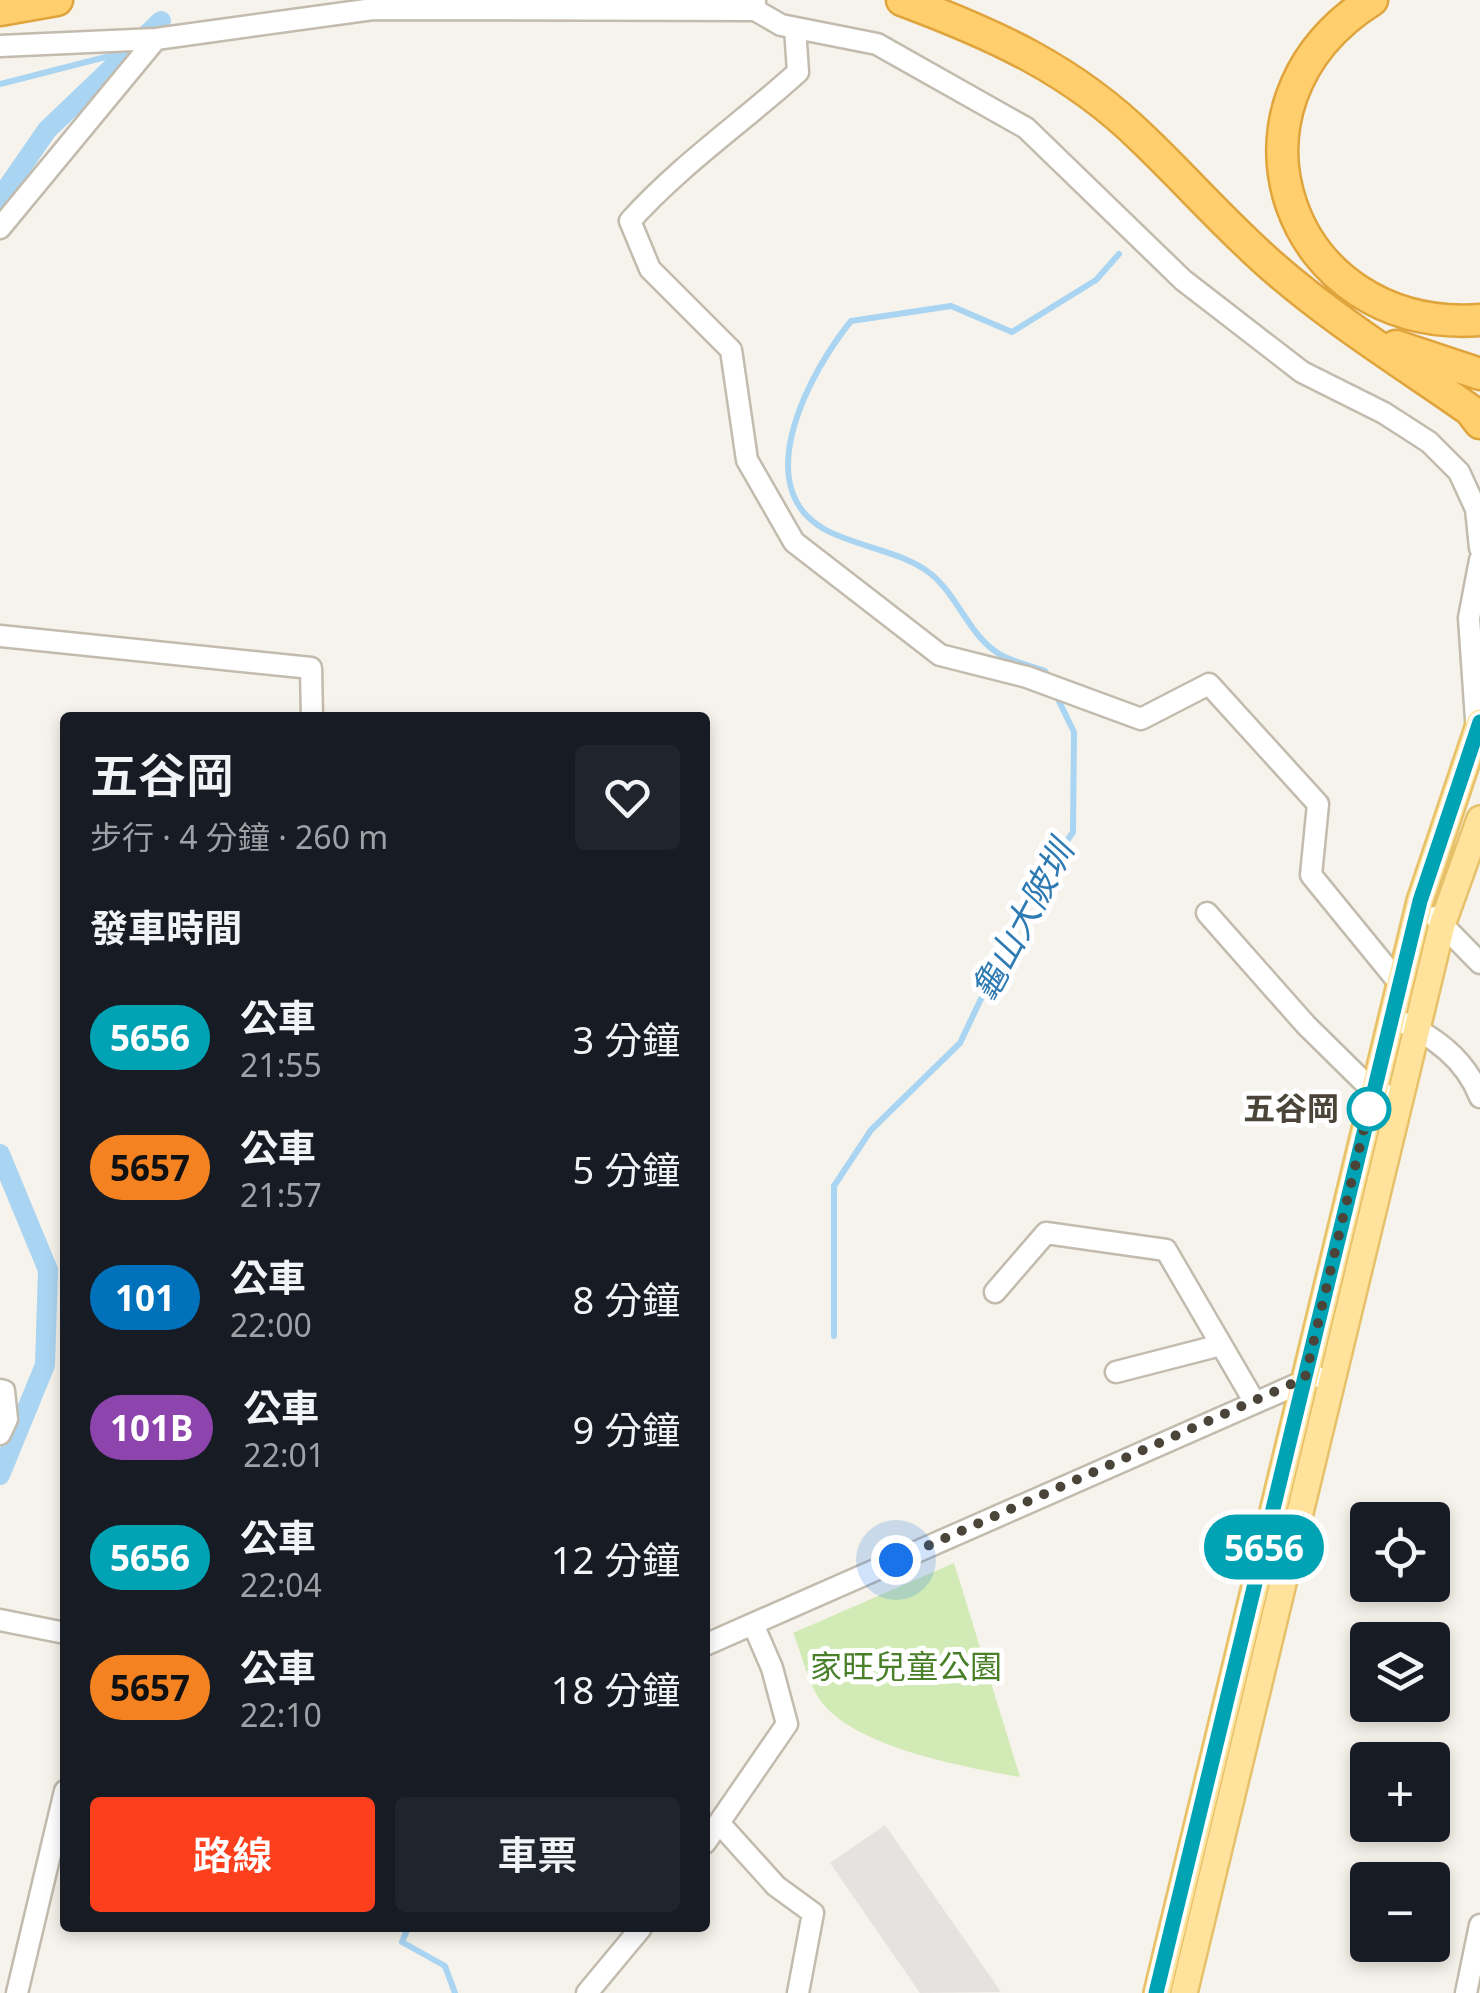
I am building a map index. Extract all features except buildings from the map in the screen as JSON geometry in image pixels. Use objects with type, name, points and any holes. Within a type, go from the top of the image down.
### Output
[{"type":"highway","points":[[0,10],[58,0]]},
{"type":"highway","points":[[902,0],[999,36],[1075,83],[1142,137],[1192,192],[1342,326],[1470,410],[1480,423]]},
{"type":"highway","points":[[1372,0],[1322,40],[1297,77],[1285,109],[1282,140],[1288,194],[1310,245],[1340,280],[1379,306],[1451,322],[1480,320]]},
{"type":"highway","points":[[1342,326],[1480,374]]},
{"type":"main road","points":[[1156,1993],[1420,901],[1470,779],[1478,728]]},
{"type":"main road","points":[[1184,1993],[1442,925],[1480,819]]},
{"type":"main road","points":[[1172,1928],[1197,1936]]},
{"type":"street","points":[[0,46],[155,39],[372,9],[755,5],[795,28],[876,44],[1026,128],[1183,280],[1302,372],[1384,413],[1429,442],[1459,472],[1476,509],[1480,548]]},
{"type":"street","points":[[795,28],[798,72],[729,135],[664,182],[630,221],[650,269],[731,350],[747,460],[794,542],[940,655],[1041,682],[1141,719],[1209,684],[1318,804],[1311,875],[1400,984]]},
{"type":"street","points":[[0,228],[155,39]]},
{"type":"street","points":[[1478,728],[1469,618],[1480,560]]},
{"type":"street","points":[[0,636],[311,668],[312,712]]},
{"type":"street","points":[[1420,901],[1480,963]]},
{"type":"street","points":[[1207,913],[1306,1024],[1373,1091],[1401,1098]]},
{"type":"street","points":[[1392,1018],[1418,1028],[1469,1069],[1480,1097]]},
{"type":"street","points":[[995,1292],[1046,1233],[1166,1250],[1254,1401]]},
{"type":"street","points":[[1116,1372],[1221,1345]]},
{"type":"street","points":[[710,1643],[1305,1378],[1334,1372]]},
{"type":"street","points":[[0,1390],[4,1391],[7,1419],[0,1434]]},
{"type":"street","points":[[0,1620],[60,1632]]},
{"type":"street","points":[[710,1837],[787,1724],[772,1668],[752,1624]]},
{"type":"street","points":[[17,1993],[60,1813]]},
{"type":"street","points":[[720,1824],[776,1886],[813,1913],[798,1993]]},
{"type":"street","points":[[1466,1993],[1480,1924]]},
{"type":"street","points":[[587,1993],[638,1932]]},
{"type":"green space","name":"家旺兒童公園","points":[[954,1563],[1020,1777],[916,1754],[841,1720],[814,1690],[793,1633]]},
{"type":"shaded area","points":[[885,1825],[1001,1992],[920,1993],[830,1863]]},
{"type":"waterway","points":[[0,198],[47,130],[161,21]]},
{"type":"waterway","points":[[0,84],[133,50]]},
{"type":"waterway","name":"龜山大陂圳","points":[[1048,678],[1045,671],[995,651],[977,634],[940,582],[920,566],[824,529],[801,509],[790,485],[788,457],[805,396],[851,321],[951,306],[1012,332],[1096,280],[1119,254]]},
{"type":"waterway","name":"龜山大陂圳","points":[[834,1336],[834,1186],[871,1130],[960,1043],[1029,898],[1073,832],[1074,732],[1055,693]]},
{"type":"waterway","points":[[0,1154],[48,1270],[45,1365],[0,1475]]},
{"type":"waterway","name":"龜山大陂圳","points":[[406,1932],[402,1942],[445,1966],[455,1993]]},
{"type":"bus line","name":"5656","points":[[1156,1993],[1420,901],[1480,722]]},
{"type":"place","name":"五谷岡","points":[[1369,1109]]},
{"type":"route","points":[[896,1560],[1305,1378],[1373,1091],[1369,1109]]}]
